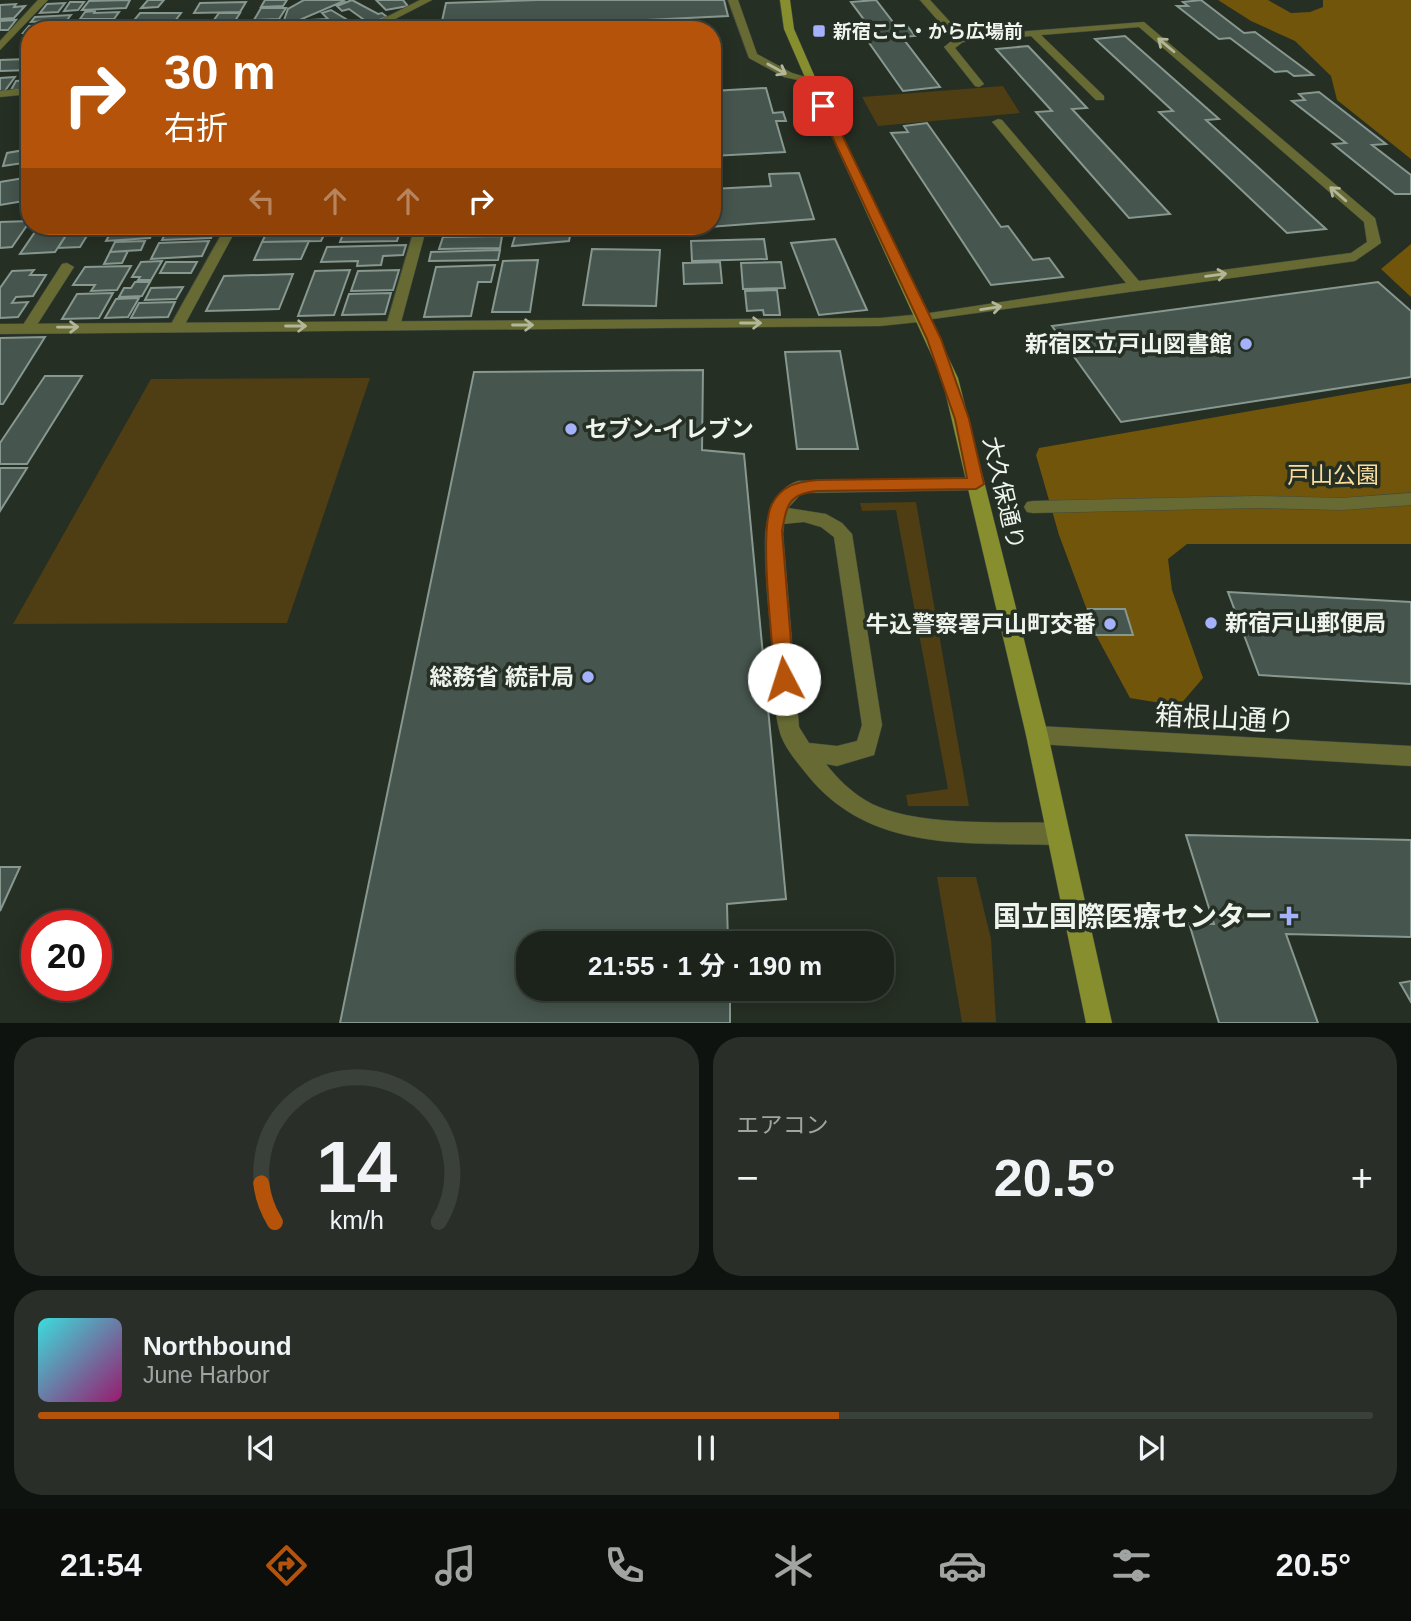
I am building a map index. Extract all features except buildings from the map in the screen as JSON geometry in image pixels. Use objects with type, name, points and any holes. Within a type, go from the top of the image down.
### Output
[{"type":"main road","name":"大久保通り","points":[[785,0],[789,29],[812,82],[950,378],[1037,735],[1056,834],[1099,1023]]},
{"type":"street","points":[[24,21],[43,0]]},
{"type":"street","points":[[384,21],[427,0]]},
{"type":"street","points":[[733,0],[753,56],[788,75],[812,82]]},
{"type":"street","points":[[925,0],[960,40]]},
{"type":"street","points":[[0,47],[21,24]]},
{"type":"street","points":[[0,328],[880,322],[1355,257],[1374,243],[1370,221],[1141,24],[960,40],[949,47],[979,84]]},
{"type":"street","points":[[1033,33],[1100,98]]},
{"type":"street","points":[[0,94],[21,93]]},
{"type":"street","points":[[998,122],[1136,286]]},
{"type":"street","points":[[177,326],[227,235]]},
{"type":"street","points":[[393,326],[418,235]]},
{"type":"street","points":[[27,328],[67,267]]},
{"type":"street","points":[[976,484],[798,487],[778,507],[774,553],[789,729],[801,752],[831,786],[867,813],[921,828],[1056,834]]},
{"type":"street","points":[[1033,507],[1256,502],[1342,504],[1411,499]]},
{"type":"street","points":[[776,519],[794,514],[813,515],[830,522],[843,534],[872,725],[866,748],[837,756],[801,752]]},
{"type":"street","name":"箱根山通り","points":[[1037,735],[1411,756]]},
{"type":"shaded area","points":[[1003,86],[1020,113],[878,126],[862,97]]},
{"type":"shaded area","points":[[370,378],[287,623],[13,624],[151,379]]},
{"type":"shaded area","points":[[916,502],[969,806],[908,806],[906,795],[948,789],[896,510],[862,511],[860,503]]},
{"type":"shaded area","points":[[937,877],[976,877],[991,939],[996,1022],[962,1022]]},
{"type":"green space","points":[[1218,0],[1268,0],[1291,13],[1310,12],[1323,7],[1323,0],[1411,0],[1411,159],[1337,100],[1331,76],[1295,41],[1251,21]]},
{"type":"green space","points":[[1411,244],[1411,297],[1381,269]]},
{"type":"green space","name":"戸山公園","points":[[1411,383],[1411,544],[1187,544],[1168,559],[1172,590],[1203,678],[1179,706],[1130,698],[1097,637],[1059,535],[1036,455],[1039,448]]},
{"type":"place","name":"新宿ここ・から広場前","points":[[819,31]]},
{"type":"place","name":"新宿区立戸山図書館","points":[[1246,344]]},
{"type":"place","name":"セブン-イレブン","points":[[571,429]]},
{"type":"place","name":"新宿戸山郵便局","points":[[1211,623]]},
{"type":"place","name":"牛込警察署戸山町交番","points":[[1110,624]]},
{"type":"place","name":"総務省 統計局","points":[[588,677]]},
{"type":"place","name":"国立国際医療センター","points":[[1289,916]]},
{"type":"route","points":[[784,679],[774,531],[778,507],[789,493],[798,487],[817,486],[976,484],[950,378],[823,106]]}]
